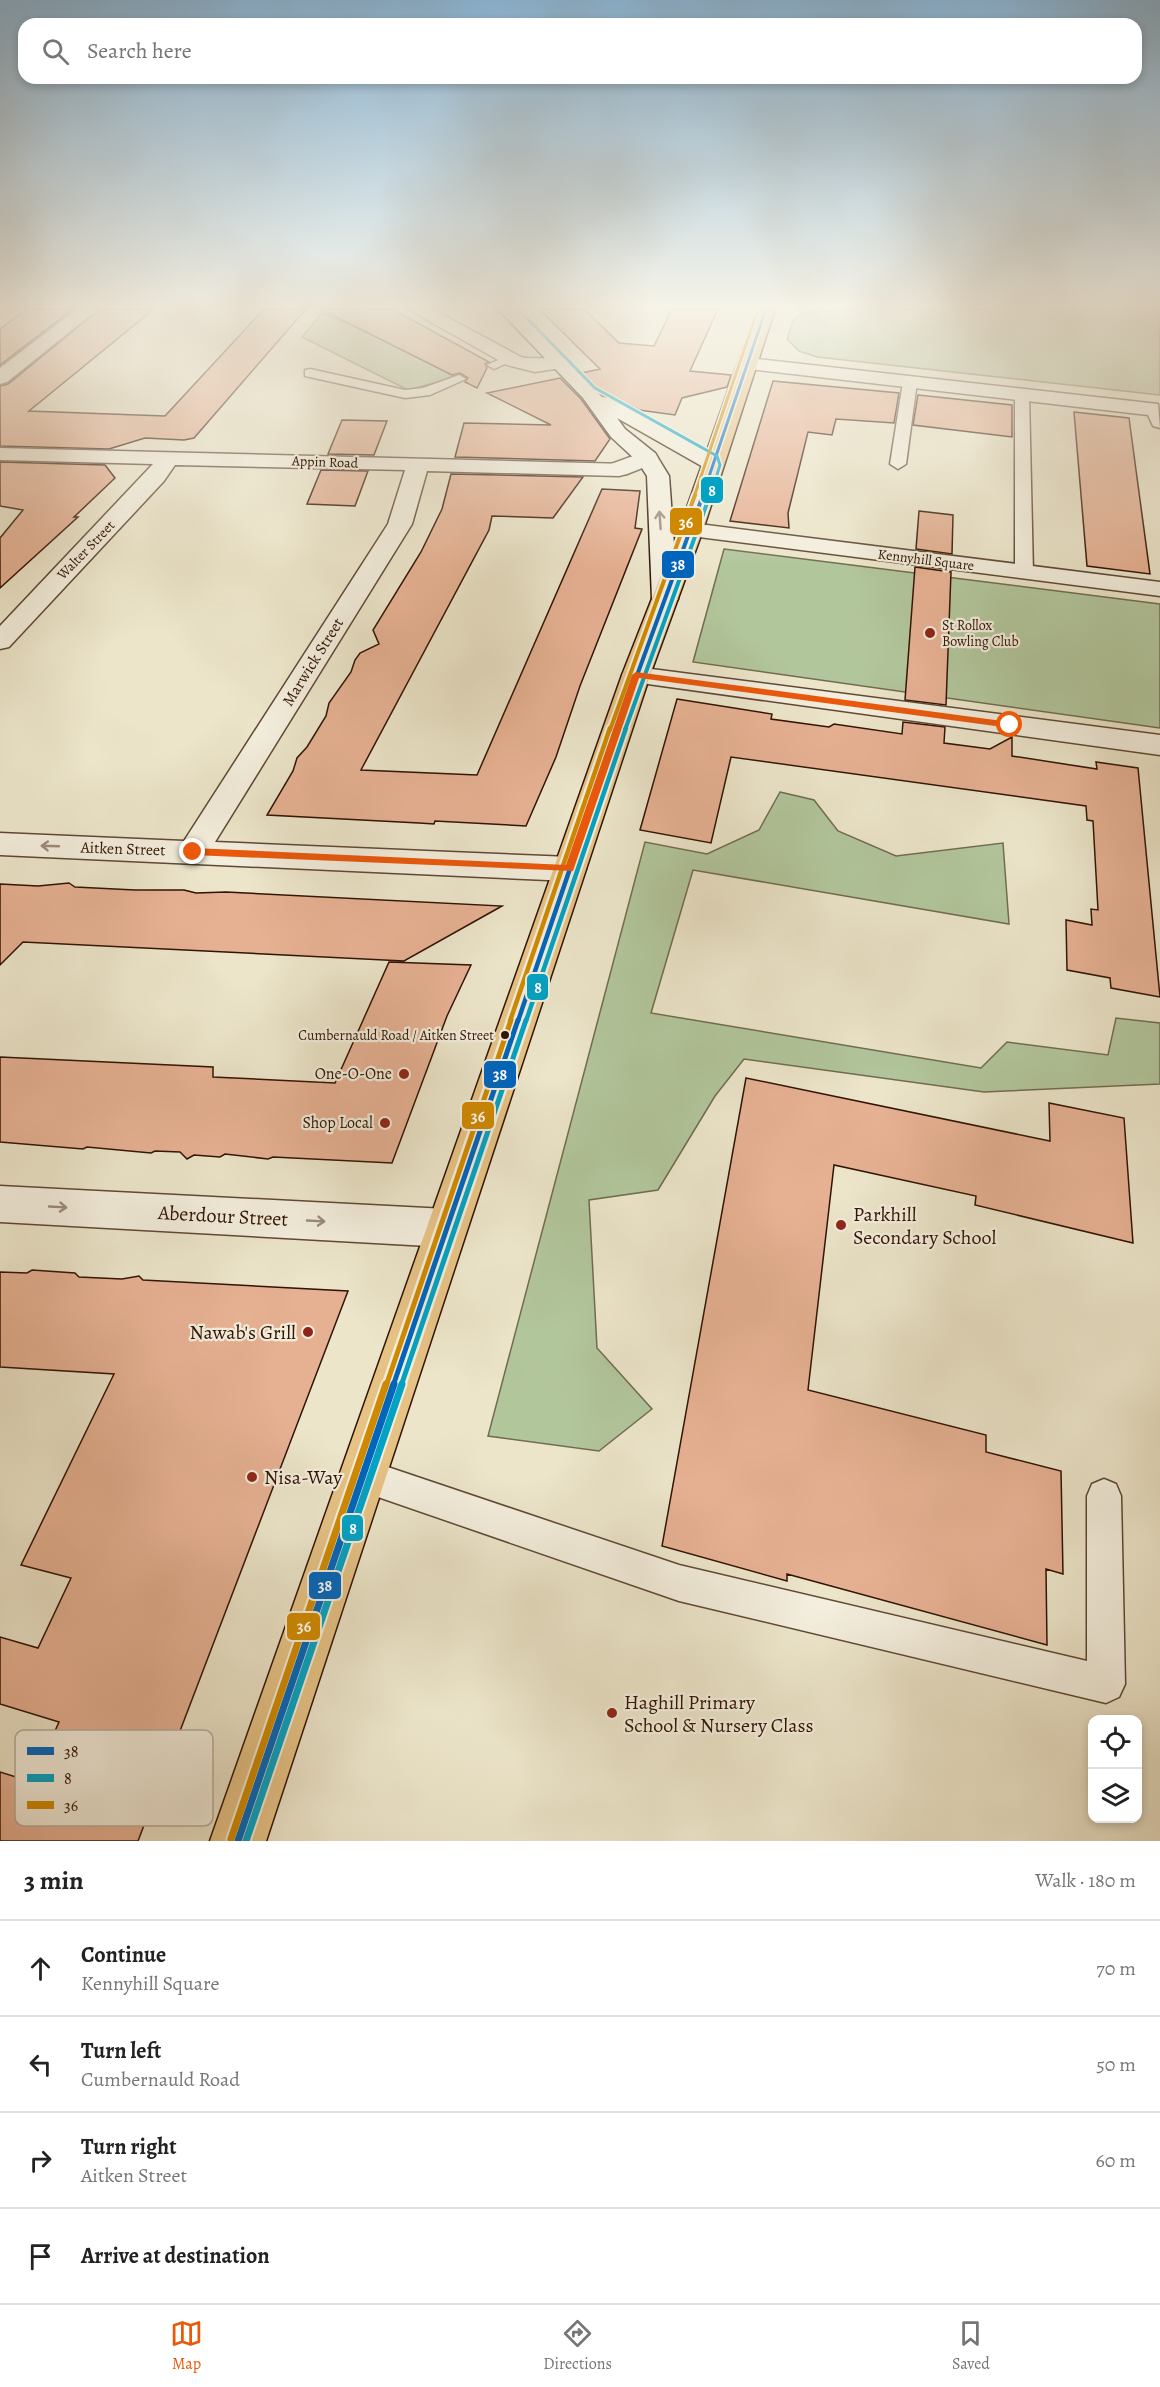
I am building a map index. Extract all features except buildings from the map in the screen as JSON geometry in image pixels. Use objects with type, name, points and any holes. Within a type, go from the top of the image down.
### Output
[{"type":"main road","points":[[238,1841],[636,675],[691,530],[737,395]]},
{"type":"street","points":[[591,395],[618,433],[648,458],[658,476],[665,599]]},
{"type":"street","points":[[592,395],[713,463]]},
{"type":"street","points":[[1030,395],[1158,410],[1160,422]]},
{"type":"street","name":"Appin Road","points":[[0,454],[619,469],[648,458]]},
{"type":"street","name":"Walter Street","points":[[0,640],[156,476],[169,458]]},
{"type":"street","name":"Marwick Street","points":[[193,852],[400,524],[418,465]]},
{"type":"street","name":"Kennyhill Square","points":[[691,530],[1160,589]]},
{"type":"street","points":[[636,675],[1160,745]]},
{"type":"street","name":"Aitken Street","points":[[0,844],[570,869]]},
{"type":"street","name":"Aberdour Street","points":[[0,1204],[447,1228]]},
{"type":"lane","points":[[898,464],[908,395]]},
{"type":"lane","points":[[1022,395],[1024,573]]},
{"type":"lane","points":[[364,1476],[679,1583],[1106,1684],[1104,1496]]},
{"type":"green space","name":"St Rollox Bowling Club","points":[[724,549],[1160,604],[1160,728],[693,662]]},
{"type":"green space","points":[[780,792],[814,800],[838,831],[896,856],[1003,843],[1009,924],[693,870],[651,1013],[981,1068],[1007,1042],[1108,1055],[1116,1018],[1160,1023],[1160,1084],[984,1092],[744,1059],[715,1096],[658,1190],[589,1200],[597,1348],[652,1409],[599,1451],[488,1436],[645,842],[707,854],[759,830]]},
{"type":"transit line","name":"8","points":[[246,1841],[643,678],[698,533],[720,465],[717,456],[607,395]]},
{"type":"transit line","name":"36","points":[[231,1839],[629,673],[684,527],[729,395]]},
{"type":"transit line","name":"38","points":[[238,1841],[636,675],[691,530],[737,395]]},
{"type":"place","name":"St Rollox Bowling Club","points":[[930,633]]},
{"type":"place","name":"Cumbernauld Road / Aitken Street","points":[[505,1035]]},
{"type":"place","name":"One-O-One","points":[[404,1074]]},
{"type":"place","name":"Shop Local","points":[[385,1123]]},
{"type":"place","name":"Parkhill Secondary School","points":[[841,1225]]},
{"type":"place","name":"Nawab's Grill","points":[[308,1332]]},
{"type":"place","name":"Nisa-Way","points":[[252,1477]]},
{"type":"place","name":"Haghill Primary School & Nursery Class","points":[[612,1713]]},
{"type":"route","points":[[193,852],[570,869],[636,675],[1010,725]]}]
